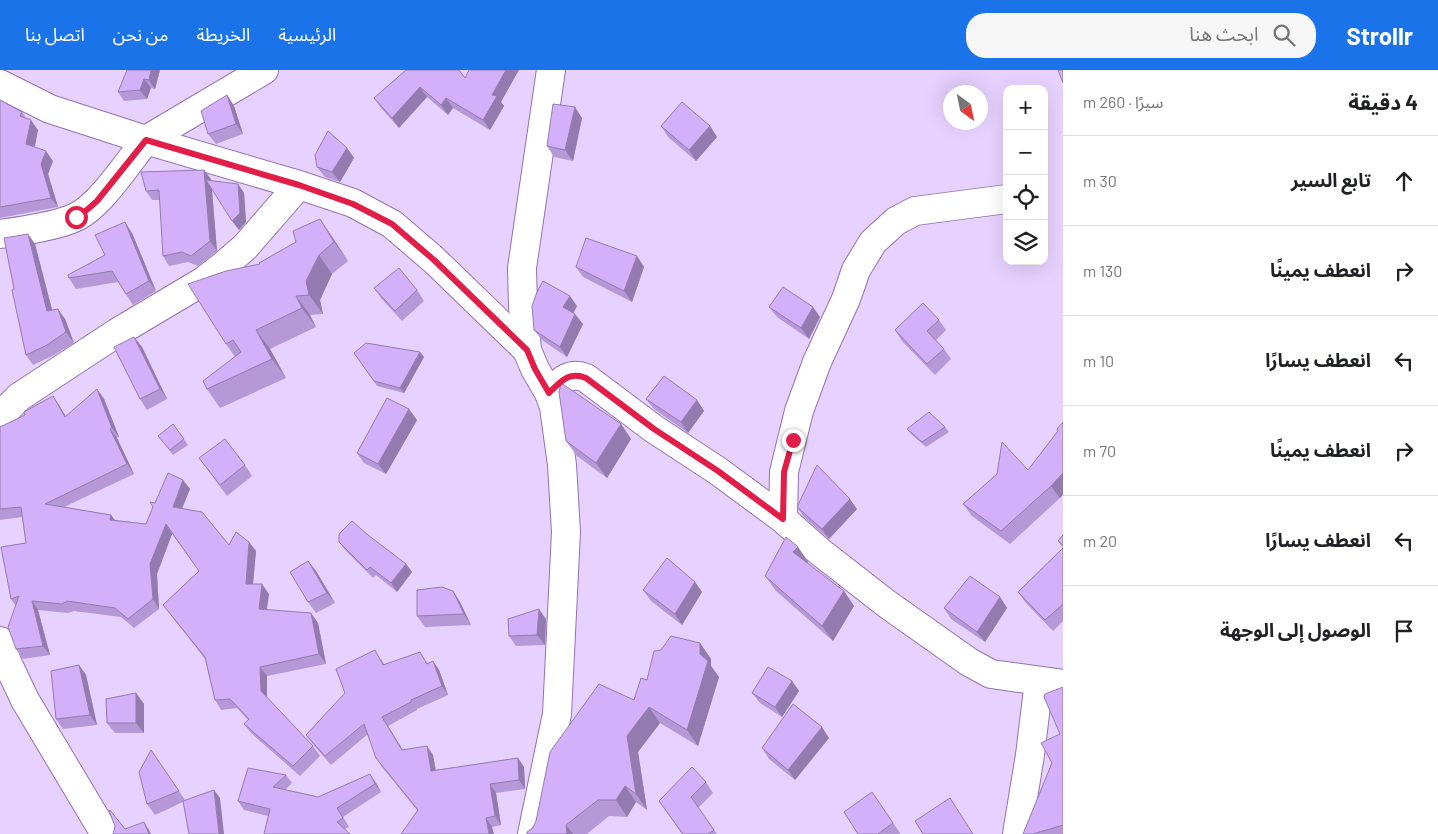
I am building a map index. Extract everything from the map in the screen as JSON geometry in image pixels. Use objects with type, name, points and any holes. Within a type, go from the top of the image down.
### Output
[{"type":"street","points":[[0,234],[65,221],[82,214],[97,201],[146,140],[264,70]]},
{"type":"street","points":[[532,834],[557,714],[566,532],[562,465],[554,407],[527,350],[522,307],[522,268],[551,70]]},
{"type":"street","points":[[0,84],[50,110],[299,185],[353,204],[392,224],[434,260],[527,350]]},
{"type":"street","points":[[0,416],[19,397],[118,332],[202,282],[224,266],[245,247],[299,185]]},
{"type":"street","points":[[783,519],[784,472],[799,411],[817,362],[846,299],[856,270],[873,242],[896,220],[915,211],[1003,200]]},
{"type":"street","points":[[549,393],[568,377],[578,375],[586,378],[654,429],[718,471],[783,519],[819,551],[888,604],[969,662],[991,674],[1051,683],[1030,755],[1017,834]]},
{"type":"street","points":[[0,641],[7,662],[25,700],[105,834]]},
{"type":"building","points":[[127,70],[151,70],[149,80],[144,79],[140,90],[118,92]]},
{"type":"building","points":[[406,70],[459,70],[465,78],[469,70],[506,70],[492,95],[497,96],[483,120],[446,98],[441,105],[420,87],[392,118],[374,98]]},
{"type":"building","points":[[1058,70],[1063,70],[1063,83]]},
{"type":"building","points":[[227,95],[236,124],[208,134],[201,111]]},
{"type":"building","points":[[0,100],[22,112],[20,116],[31,120],[26,144],[46,151],[41,164],[51,198],[0,207]]},
{"type":"building","points":[[682,102],[710,126],[689,150],[661,126]]},
{"type":"building","points":[[553,104],[575,107],[565,150],[547,146]]},
{"type":"building","points":[[328,131],[347,148],[332,172],[317,167],[315,155]]},
{"type":"building","points":[[204,170],[210,241],[191,256],[182,252],[163,256],[159,190],[146,191],[141,172]]},
{"type":"building","points":[[206,180],[238,184],[240,213],[232,221]]},
{"type":"building","points":[[320,219],[334,242],[319,255],[306,281],[309,295],[296,296],[302,308],[256,330],[272,359],[207,389],[203,381],[241,352],[233,340],[226,344],[188,284],[226,271],[260,264],[296,242],[293,231]]},
{"type":"building","points":[[125,222],[149,281],[126,294],[112,271],[69,278],[68,275],[105,255],[95,235]]},
{"type":"building","points":[[28,234],[47,311],[58,309],[66,332],[47,345],[26,355],[12,290],[14,289],[4,238]]},
{"type":"building","points":[[586,238],[637,256],[624,291],[576,267]]},
{"type":"building","points":[[399,268],[417,290],[395,311],[374,288]]},
{"type":"building","points":[[543,281],[570,296],[563,307],[575,314],[560,347],[534,330],[532,306]]},
{"type":"building","points":[[783,287],[813,307],[801,328],[769,307]]},
{"type":"building","points":[[923,303],[939,320],[927,331],[944,349],[927,364],[895,330]]},
{"type":"building","points":[[134,337],[160,389],[140,399],[114,347]]},
{"type":"building","points":[[366,343],[420,352],[400,388],[374,381],[354,353]]},
{"type":"building","points":[[664,376],[697,400],[681,422],[646,399]]},
{"type":"building","points":[[561,383],[621,424],[596,463],[566,441],[559,392]]},
{"type":"building","points":[[97,389],[112,428],[110,429],[127,464],[45,504],[111,515],[110,520],[146,524],[153,507],[150,502],[155,503],[168,473],[183,480],[173,507],[202,512],[229,545],[236,532],[249,542],[246,584],[262,584],[259,609],[311,613],[319,654],[260,667],[261,691],[313,746],[293,766],[244,724],[249,719],[230,699],[215,700],[205,657],[163,605],[199,571],[166,524],[150,564],[153,599],[128,619],[115,608],[67,601],[62,604],[32,601],[43,646],[16,649],[8,627],[19,596],[11,599],[1,547],[26,543],[21,507],[0,509],[0,427],[25,415],[24,412],[53,396],[65,417]]},
{"type":"building","points":[[387,398],[409,409],[378,464],[357,453]]},
{"type":"building","points":[[929,412],[945,427],[922,442],[907,429]]},
{"type":"building","points":[[1063,422],[1063,473],[1001,531],[963,504],[997,474],[1002,442],[1028,470]]},
{"type":"building","points":[[173,424],[184,439],[170,450],[158,436]]},
{"type":"building","points":[[225,439],[245,465],[220,485],[199,458]]},
{"type":"building","points":[[817,465],[850,499],[822,529],[797,507]]},
{"type":"building","points":[[352,521],[406,564],[391,583],[370,567],[367,570],[339,542],[339,534]]},
{"type":"building","points":[[1063,535],[1063,545],[1058,541]]},
{"type":"building","points":[[786,537],[798,547],[793,552],[844,591],[822,626],[765,576]]},
{"type":"building","points":[[1063,548],[1063,604],[1045,620],[1018,592]]},
{"type":"building","points":[[667,558],[695,582],[675,614],[643,590]]},
{"type":"building","points":[[308,561],[327,593],[308,602],[290,572]]},
{"type":"building","points":[[970,576],[1000,597],[977,632],[944,608]]},
{"type":"building","points":[[442,587],[453,591],[464,614],[417,616],[417,590]]},
{"type":"building","points":[[539,609],[537,635],[509,636],[508,619]]},
{"type":"building","points":[[671,636],[700,643],[700,654],[708,661],[687,730],[649,707],[627,736],[636,794],[625,786],[616,800],[598,800],[566,825],[567,834],[527,834],[533,828],[536,821],[550,752],[599,684],[634,700],[641,678],[647,680],[654,651],[661,650]]},
{"type":"building","points":[[375,650],[383,665],[420,652],[427,664],[433,661],[442,686],[411,700],[411,702],[382,717],[402,750],[427,746],[431,771],[518,758],[519,780],[490,784],[495,816],[486,818],[489,834],[401,834],[418,810],[376,758],[364,724],[325,756],[306,735],[345,693],[336,669]]},
{"type":"building","points":[[79,665],[90,715],[56,719],[51,671]]},
{"type":"building","points":[[768,667],[792,681],[775,707],[752,693]]},
{"type":"building","points":[[1063,687],[1063,825],[1033,834],[1023,834],[1052,763],[1041,743],[1060,734],[1044,697],[1045,694]]},
{"type":"building","points":[[136,693],[136,723],[107,723],[106,699]]},
{"type":"building","points":[[793,704],[822,727],[788,770],[762,748]]},
{"type":"building","points":[[151,750],[179,791],[147,804],[139,772]]},
{"type":"building","points":[[692,767],[706,782],[691,797],[714,830],[708,834],[683,834],[659,801]]},
{"type":"building","points":[[248,768],[286,775],[273,787],[318,797],[370,774],[375,784],[337,808],[343,818],[337,822],[350,834],[264,834],[270,809],[238,801]]},
{"type":"building","points":[[214,790],[219,834],[189,834],[183,801]]},
{"type":"building","points":[[872,792],[893,823],[878,834],[858,834],[844,812]]},
{"type":"building","points":[[950,798],[973,834],[923,834],[915,821]]},
{"type":"building","points":[[110,810],[125,829],[144,822],[149,834],[113,834],[115,826]]},
{"type":"route","points":[[76,217],[97,201],[146,140],[299,185],[353,204],[392,224],[434,260],[527,350],[535,369],[549,393],[568,377],[578,375],[586,378],[654,429],[718,471],[783,519],[784,472],[793,440]]}]
